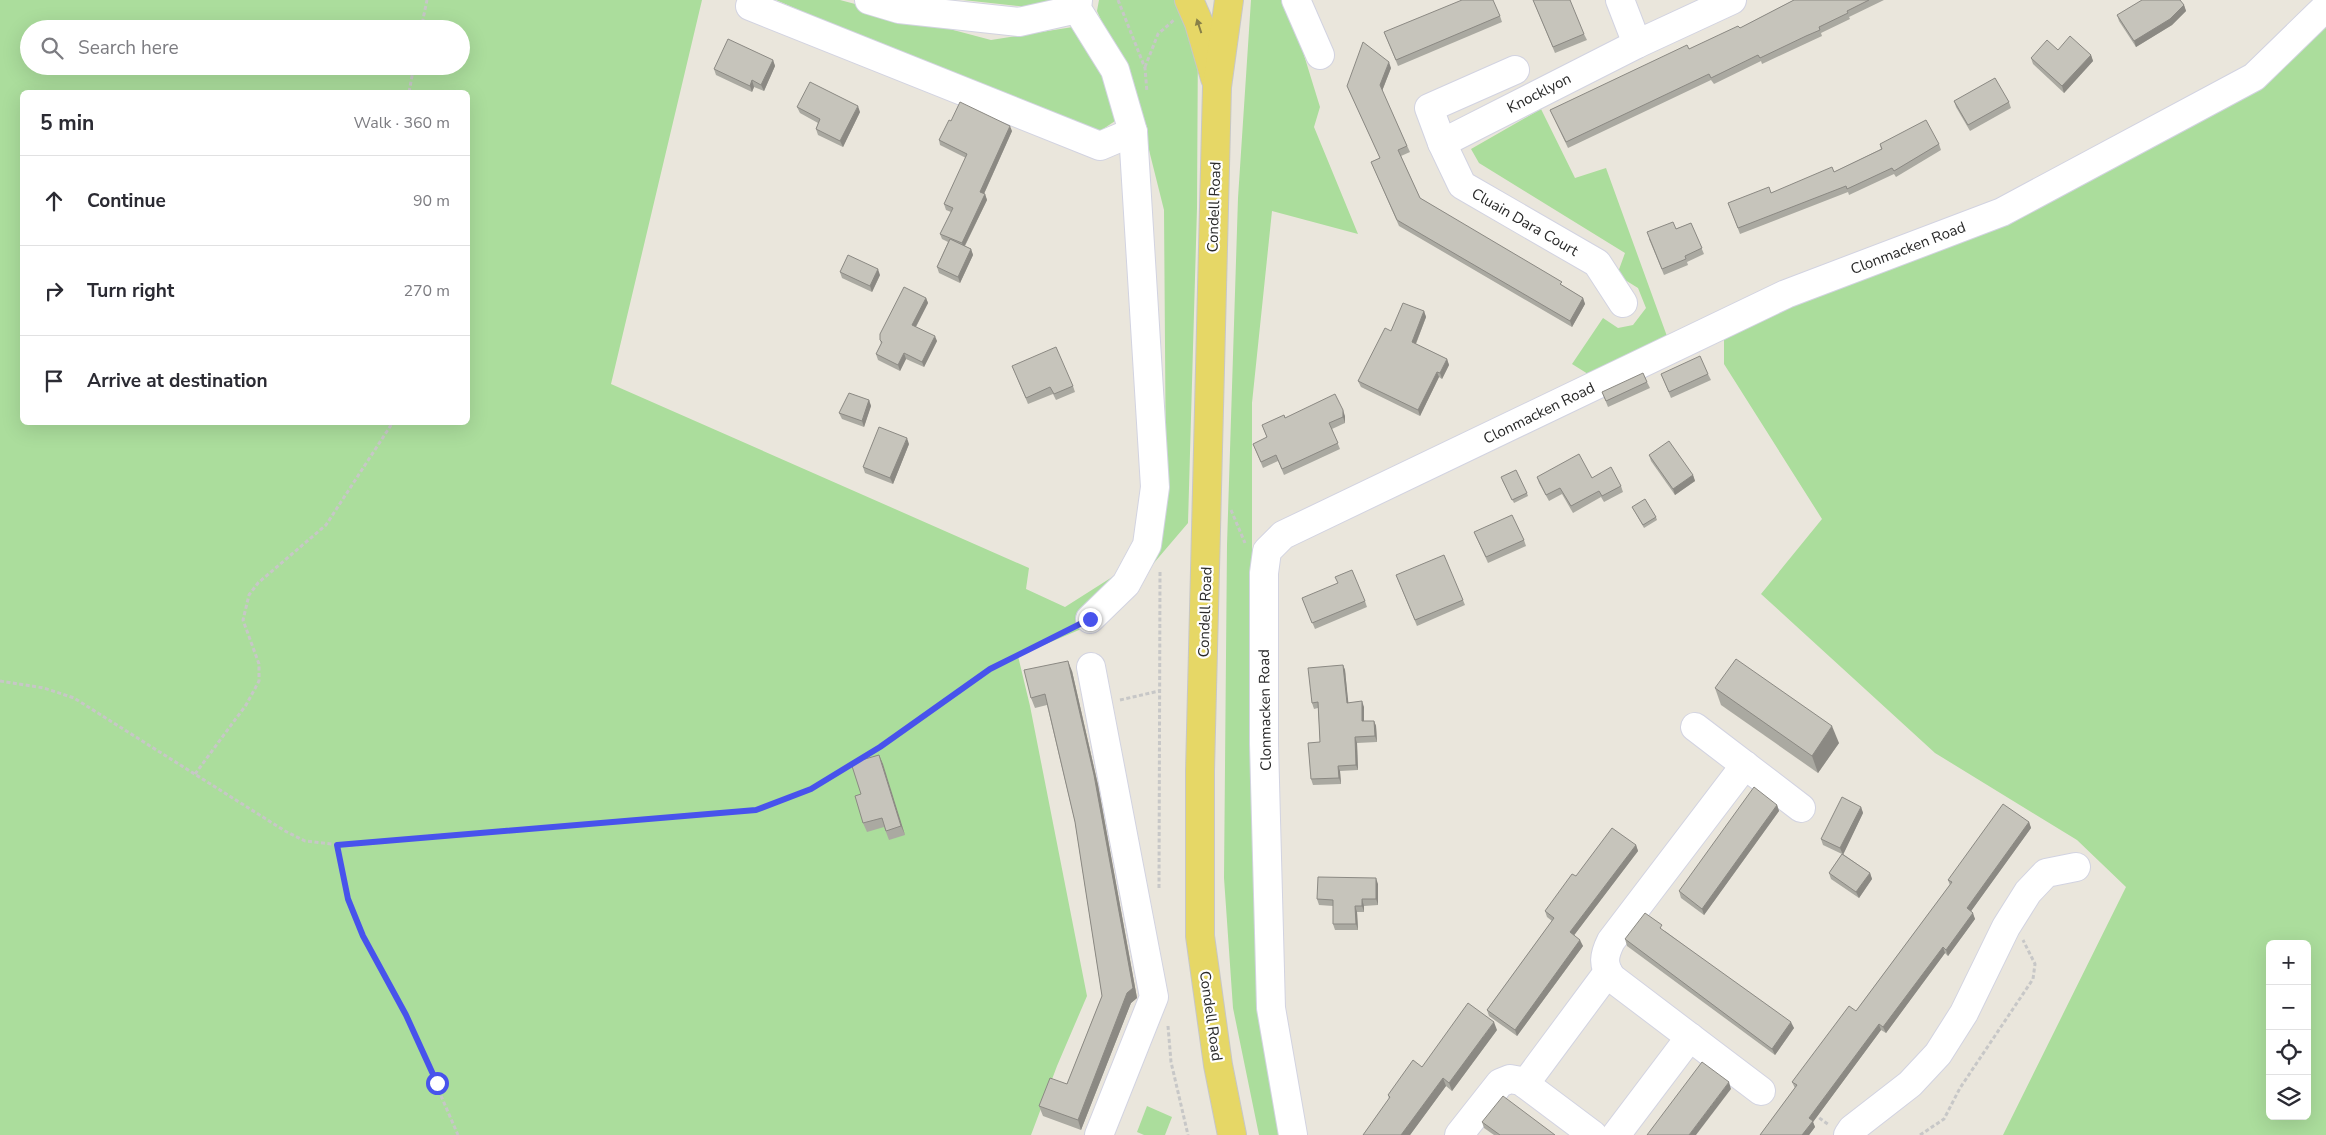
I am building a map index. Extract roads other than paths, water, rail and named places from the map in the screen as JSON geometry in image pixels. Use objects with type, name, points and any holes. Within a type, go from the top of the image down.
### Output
[{"type":"main road","points":[[1217,87],[1229,0]]},
{"type":"main road","points":[[1182,9],[1199,23],[1217,87]]},
{"type":"main road","name":"Condell Road","points":[[1217,87],[1200,772],[1200,936],[1218,1065],[1232,1135]]},
{"type":"street","points":[[869,0],[898,9],[1019,22],[1077,5],[1114,70],[1133,132],[1155,487],[1147,544],[1126,584],[1090,619]]},
{"type":"street","points":[[1296,0],[1320,55]]},
{"type":"street","points":[[1620,0],[1637,44]]},
{"type":"street","name":"Knocklyon","points":[[1442,143],[1637,44],[1732,0]]},
{"type":"street","points":[[750,6],[1100,146],[1133,132]]},
{"type":"street","name":"Clonmacken Road","points":[[1293,1135],[1271,1008],[1264,744],[1264,573],[1267,551],[1284,535],[1786,294],[2002,212],[2254,77],[2326,7]]},
{"type":"street","name":"Cluain Dara Court","points":[[1515,70],[1429,108],[1442,143],[1462,185],[1597,263],[1622,303]]},
{"type":"street","points":[[1091,667],[1154,997],[1099,1135]]},
{"type":"street","points":[[1694,727],[1801,808]]},
{"type":"street","points":[[1745,765],[1612,941],[1604,965],[1612,978],[1761,1091]]},
{"type":"street","points":[[1842,1133],[1852,1129],[1910,1084],[1938,1054],[1964,1012],[2006,927],[2028,892],[2046,873],[2076,866]]},
{"type":"street","points":[[1525,1084],[1608,972]]},
{"type":"street","points":[[1616,1135],[1690,1037]]},
{"type":"street","points":[[1459,1135],[1500,1083],[1510,1079],[1525,1084],[1593,1135]]}]
